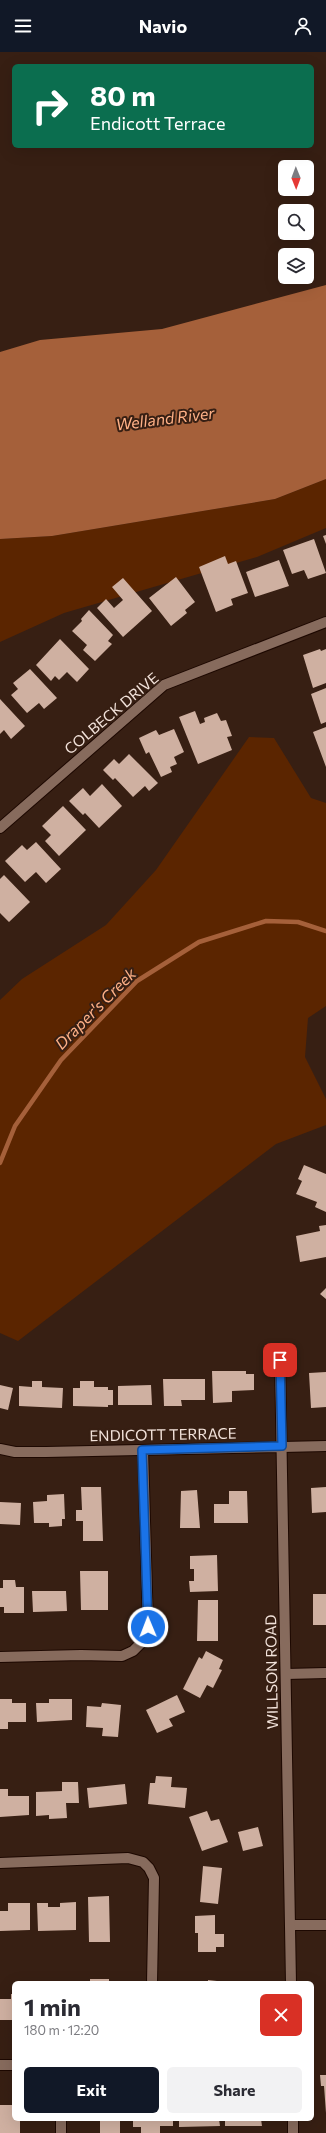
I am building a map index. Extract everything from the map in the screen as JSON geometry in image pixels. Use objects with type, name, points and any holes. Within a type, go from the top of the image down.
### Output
[{"type":"street","name":"COLBECK DRIVE","points":[[0,828],[164,685],[326,622]]},
{"type":"street","name":"WILLSON ROAD","points":[[280,1360],[291,1981]]},
{"type":"street","name":"ENDICOTT TERRACE","points":[[0,1449],[15,1452],[46,1452],[326,1446]]},
{"type":"street","points":[[0,1657],[81,1654],[116,1657],[128,1654],[141,1643],[148,1627],[142,1450]]},
{"type":"street","points":[[286,1674],[326,1673]]},
{"type":"street","points":[[0,1863],[95,1861],[120,1858],[143,1862],[150,1868],[154,1878],[152,1981]]},
{"type":"street","points":[[291,1925],[326,1924]]},
{"type":"street","points":[[0,2065],[12,2065]]},
{"type":"street","points":[[61,2121],[61,2133]]},
{"type":"street","points":[[293,2121],[293,2133]]},
{"type":"shaded area","points":[[326,479],[326,528],[257,557],[64,613],[0,642],[0,539],[52,536],[275,499]]},
{"type":"shaded area","points":[[249,737],[274,738],[311,798],[326,803],[326,1006],[308,1018],[305,1057],[326,1099],[326,1125],[276,1144],[18,1341],[0,1333],[0,1000],[22,979],[106,925],[156,870]]},
{"type":"water","name":"Welland River","points":[[326,285],[326,479],[275,499],[52,536],[0,539],[0,352],[40,340],[162,329]]},
{"type":"building","points":[[326,535],[326,544],[323,536]]},
{"type":"building","points":[[314,539],[326,573],[308,579],[304,570],[292,574],[283,550]]},
{"type":"building","points":[[225,556],[228,564],[236,561],[248,593],[231,599],[233,605],[216,612],[199,567]]},
{"type":"building","points":[[279,560],[289,586],[255,597],[246,572]]},
{"type":"building","points":[[176,577],[195,602],[185,610],[187,613],[171,626],[149,598]]},
{"type":"building","points":[[123,578],[152,611],[123,637],[97,608],[106,599],[114,608],[123,600],[112,587]]},
{"type":"building","points":[[89,610],[113,635],[108,641],[112,644],[95,661],[83,650],[87,645],[72,631],[82,621],[81,619]]},
{"type":"building","points":[[60,639],[89,669],[77,682],[67,672],[59,680],[55,676],[51,681],[36,665]]},
{"type":"building","points":[[320,649],[321,651],[326,649],[326,683],[313,688],[303,655]]},
{"type":"building","points":[[30,669],[57,698],[44,709],[39,703],[27,713],[11,695],[18,689],[13,683]]},
{"type":"building","points":[[326,688],[326,722],[321,724],[311,694]]},
{"type":"building","points":[[0,699],[25,726],[11,739],[4,730],[0,734]]},
{"type":"building","points":[[195,711],[200,724],[205,722],[204,718],[217,713],[221,721],[226,720],[232,736],[227,737],[232,750],[198,764],[179,717]]},
{"type":"building","points":[[326,727],[326,767],[313,732]]},
{"type":"building","points":[[174,729],[184,752],[174,757],[177,764],[170,767],[172,772],[161,777],[149,752],[146,754],[139,738],[156,730],[159,735]]},
{"type":"building","points":[[129,754],[158,783],[149,791],[145,786],[133,797],[115,778],[113,780],[103,770],[114,759],[119,764]]},
{"type":"building","points":[[102,784],[122,806],[99,828],[85,813],[83,815],[69,801],[83,788],[90,796]]},
{"type":"building","points":[[63,806],[86,830],[59,856],[45,841],[51,835],[42,826]]},
{"type":"building","points":[[36,842],[61,869],[46,883],[36,872],[25,882],[5,861],[22,845],[27,850]]},
{"type":"building","points":[[4,875],[30,902],[9,922],[0,913],[0,879]]},
{"type":"building","points":[[304,1165],[326,1174],[326,1212],[315,1207],[317,1202],[296,1194],[302,1181],[298,1179]]},
{"type":"building","points":[[326,1225],[326,1257],[300,1262],[296,1236],[320,1231],[319,1226]]},
{"type":"building","points":[[326,1288],[326,1299],[320,1294]]},
{"type":"building","points":[[212,1371],[246,1371],[246,1374],[254,1374],[254,1390],[232,1391],[232,1402],[213,1403]]},
{"type":"building","points":[[326,1372],[326,1407],[311,1408],[309,1373]]},
{"type":"building","points":[[163,1379],[205,1379],[205,1400],[181,1400],[182,1406],[164,1406]]},
{"type":"building","points":[[32,1381],[42,1381],[42,1387],[63,1388],[62,1408],[19,1406],[19,1386],[32,1387]]},
{"type":"building","points":[[80,1381],[94,1381],[94,1387],[108,1387],[108,1390],[113,1390],[113,1405],[108,1405],[108,1407],[73,1406],[73,1388],[80,1388]]},
{"type":"building","points":[[0,1385],[13,1388],[8,1410],[0,1408]]},
{"type":"building","points":[[151,1385],[152,1405],[118,1405],[118,1386]]},
{"type":"building","points":[[81,1487],[101,1487],[103,1541],[83,1541],[83,1521],[76,1521],[76,1510],[82,1510]]},
{"type":"building","points":[[326,1487],[326,1512],[312,1513],[311,1488]]},
{"type":"building","points":[[197,1490],[200,1528],[180,1528],[181,1491]]},
{"type":"building","points":[[229,1491],[247,1491],[248,1523],[214,1523],[214,1504],[229,1504]]},
{"type":"building","points":[[64,1494],[65,1519],[62,1519],[62,1526],[49,1527],[49,1523],[34,1523],[33,1502],[47,1501],[47,1495]]},
{"type":"building","points":[[0,1502],[21,1503],[20,1525],[0,1524]]},
{"type":"building","points":[[217,1555],[218,1591],[190,1592],[189,1581],[194,1581],[194,1569],[190,1569],[190,1556]]},
{"type":"building","points":[[80,1571],[108,1571],[108,1610],[81,1610]]},
{"type":"building","points":[[3,1580],[15,1580],[16,1587],[24,1587],[24,1613],[4,1613],[4,1607],[0,1607],[0,1588],[3,1588]]},
{"type":"building","points":[[32,1591],[66,1591],[67,1611],[33,1612]]},
{"type":"building","points":[[313,1594],[326,1594],[326,1625],[313,1625]]},
{"type":"building","points":[[198,1600],[218,1600],[218,1641],[197,1641]]},
{"type":"building","points":[[206,1651],[223,1660],[219,1669],[222,1670],[213,1688],[207,1685],[200,1698],[183,1689],[199,1657],[202,1659]]},
{"type":"building","points":[[177,1695],[185,1712],[169,1719],[173,1726],[157,1733],[146,1710]]},
{"type":"building","points":[[0,1699],[12,1699],[12,1703],[26,1703],[26,1722],[8,1722],[8,1729],[0,1729]]},
{"type":"building","points":[[49,1699],[72,1699],[72,1720],[37,1722],[36,1703],[49,1703]]},
{"type":"building","points":[[102,1703],[121,1705],[118,1737],[102,1736],[103,1728],[86,1727],[87,1706],[101,1707]]},
{"type":"building","points":[[156,1776],[172,1777],[171,1787],[187,1788],[185,1808],[148,1804],[150,1783],[155,1783]]},
{"type":"building","points":[[62,1782],[78,1782],[79,1803],[66,1803],[67,1818],[49,1819],[49,1815],[36,1816],[36,1792],[62,1791]]},
{"type":"building","points":[[125,1784],[127,1804],[89,1808],[87,1788]]},
{"type":"building","points":[[0,1789],[8,1789],[8,1796],[29,1796],[29,1815],[0,1817]]},
{"type":"building","points":[[207,1811],[211,1821],[219,1819],[228,1842],[202,1851],[189,1817]]},
{"type":"building","points":[[258,1827],[263,1846],[243,1851],[238,1832]]},
{"type":"building","points":[[203,1866],[222,1868],[218,1904],[200,1902]]},
{"type":"building","points":[[109,1896],[110,1942],[89,1942],[88,1897]]},
{"type":"building","points":[[76,1902],[76,1930],[38,1931],[37,1903],[48,1903],[48,1907],[60,1907],[60,1903]]},
{"type":"building","points":[[8,1903],[30,1903],[30,1930],[0,1931],[0,1911],[8,1911]]},
{"type":"building","points":[[215,1915],[215,1934],[224,1934],[224,1947],[216,1947],[216,1952],[198,1952],[198,1933],[195,1933],[195,1916]]},
{"type":"building","points":[[90,1979],[109,1979],[109,1981],[90,1981]]},
{"type":"building","points":[[12,1994],[12,2020],[0,2020],[0,1999],[11,1999]]},
{"type":"building","points":[[320,2075],[326,2075],[326,2113],[324,2086],[321,2086]]},
{"type":"building","points":[[0,2105],[12,2105],[12,2121],[20,2121],[20,2133],[0,2133]]},
{"type":"building","points":[[100,2121],[120,2121],[120,2133],[100,2133]]},
{"type":"building","points":[[133,2121],[173,2121],[173,2126],[160,2126],[160,2133],[141,2133],[141,2127],[133,2127]]},
{"type":"building","points":[[179,2121],[219,2121],[220,2126],[179,2127]]},
{"type":"building","points":[[225,2121],[261,2121],[262,2126],[225,2126]]},
{"type":"waterway","name":"Draper's Creek","points":[[0,1163],[15,1126],[61,1060],[137,981],[199,942],[266,921],[298,922],[326,931]]},
{"type":"route","points":[[148,1627],[142,1450],[282,1446],[280,1360]]}]
